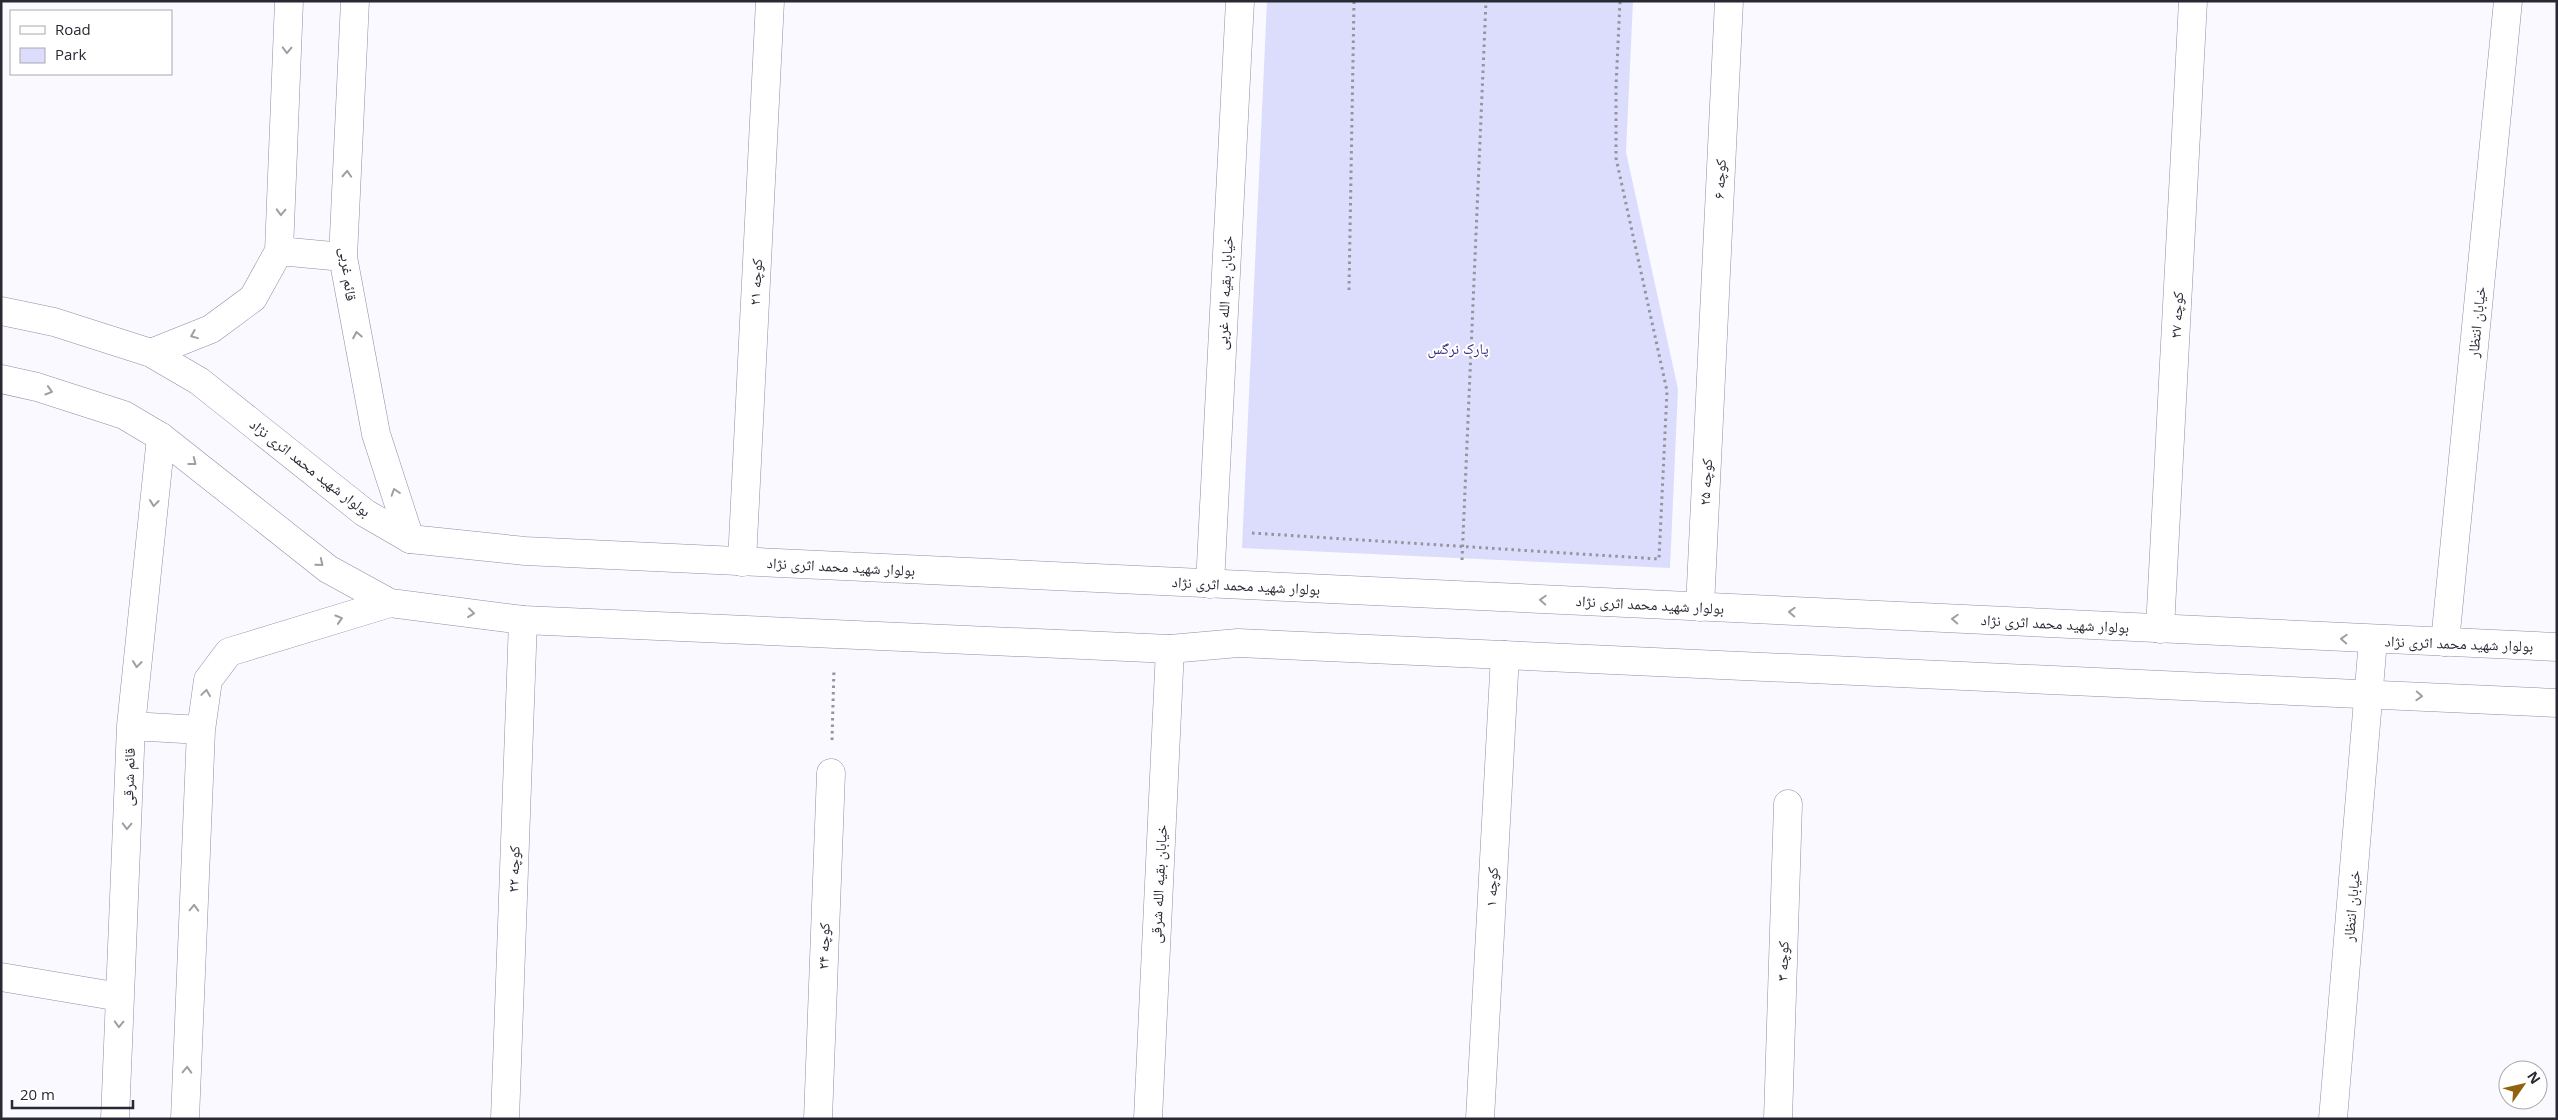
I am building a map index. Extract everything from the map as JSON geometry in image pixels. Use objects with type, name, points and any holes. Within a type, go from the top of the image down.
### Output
[{"type":"street","points":[[151,353],[211,328],[253,298],[279,250],[289,1]]},
{"type":"street","name":"قائم غربی","points":[[355,1],[342,258],[376,434],[410,539]]},
{"type":"street","name":"کوچه ۲۱","points":[[742,562],[770,1]]},
{"type":"street","name":"خیابان بقیه الله غربی","points":[[1210,584],[1240,1]]},
{"type":"street","name":"کوچه ۶","points":[[1712,356],[1729,1]]},
{"type":"street","name":"کوچه ۲۷","points":[[2160,629],[2193,1]]},
{"type":"street","name":"خیابان انتظار","points":[[2445,642],[2508,1]]},
{"type":"street","points":[[279,250],[342,258]]},
{"type":"street","name":"بولوار شهید محمد اثری نژاد","points":[[1,311],[54,322],[151,353],[199,381],[365,513],[410,539],[525,552],[2373,640],[2557,647]]},
{"type":"street","name":"کوچه ۲۵","points":[[1700,607],[1712,356]]},
{"type":"street","points":[[1,379],[37,387],[124,414],[160,437],[328,569],[390,603],[523,620],[1170,649],[1238,643],[2557,703]]},
{"type":"street","name":"قائم شرقی","points":[[115,1119],[131,726],[160,437]]},
{"type":"street","points":[[185,1119],[201,730],[208,680],[230,652],[390,603]]},
{"type":"street","name":"کوچه ۲۲","points":[[505,1119],[523,620]]},
{"type":"street","name":"خیابان انتظار","points":[[2333,1119],[2370,694],[2373,640]]},
{"type":"street","name":"خیابان بقیه الله شرقی","points":[[1148,1119],[1170,649]]},
{"type":"street","name":"کوچه ۱","points":[[1480,1119],[1505,655]]},
{"type":"street","points":[[131,726],[201,730]]},
{"type":"street","name":"کوچه ۲۴","points":[[818,1119],[831,773]]},
{"type":"street","name":"کوچه ۳","points":[[1778,1119],[1788,804]]},
{"type":"street","points":[[1,977],[120,997]]},
{"type":"path","points":[[1349,290],[1354,1]]},
{"type":"path","points":[[1460,596],[1486,1]]},
{"type":"path","points":[[1252,533],[1659,559],[1667,391],[1616,158],[1616,86],[1620,1]]},
{"type":"path","points":[[831,773],[836,633]]},
{"type":"green space","name":"پارک نرگس","points":[[1267,1],[1633,1],[1626,152],[1678,389],[1670,568],[1242,548]]}]
